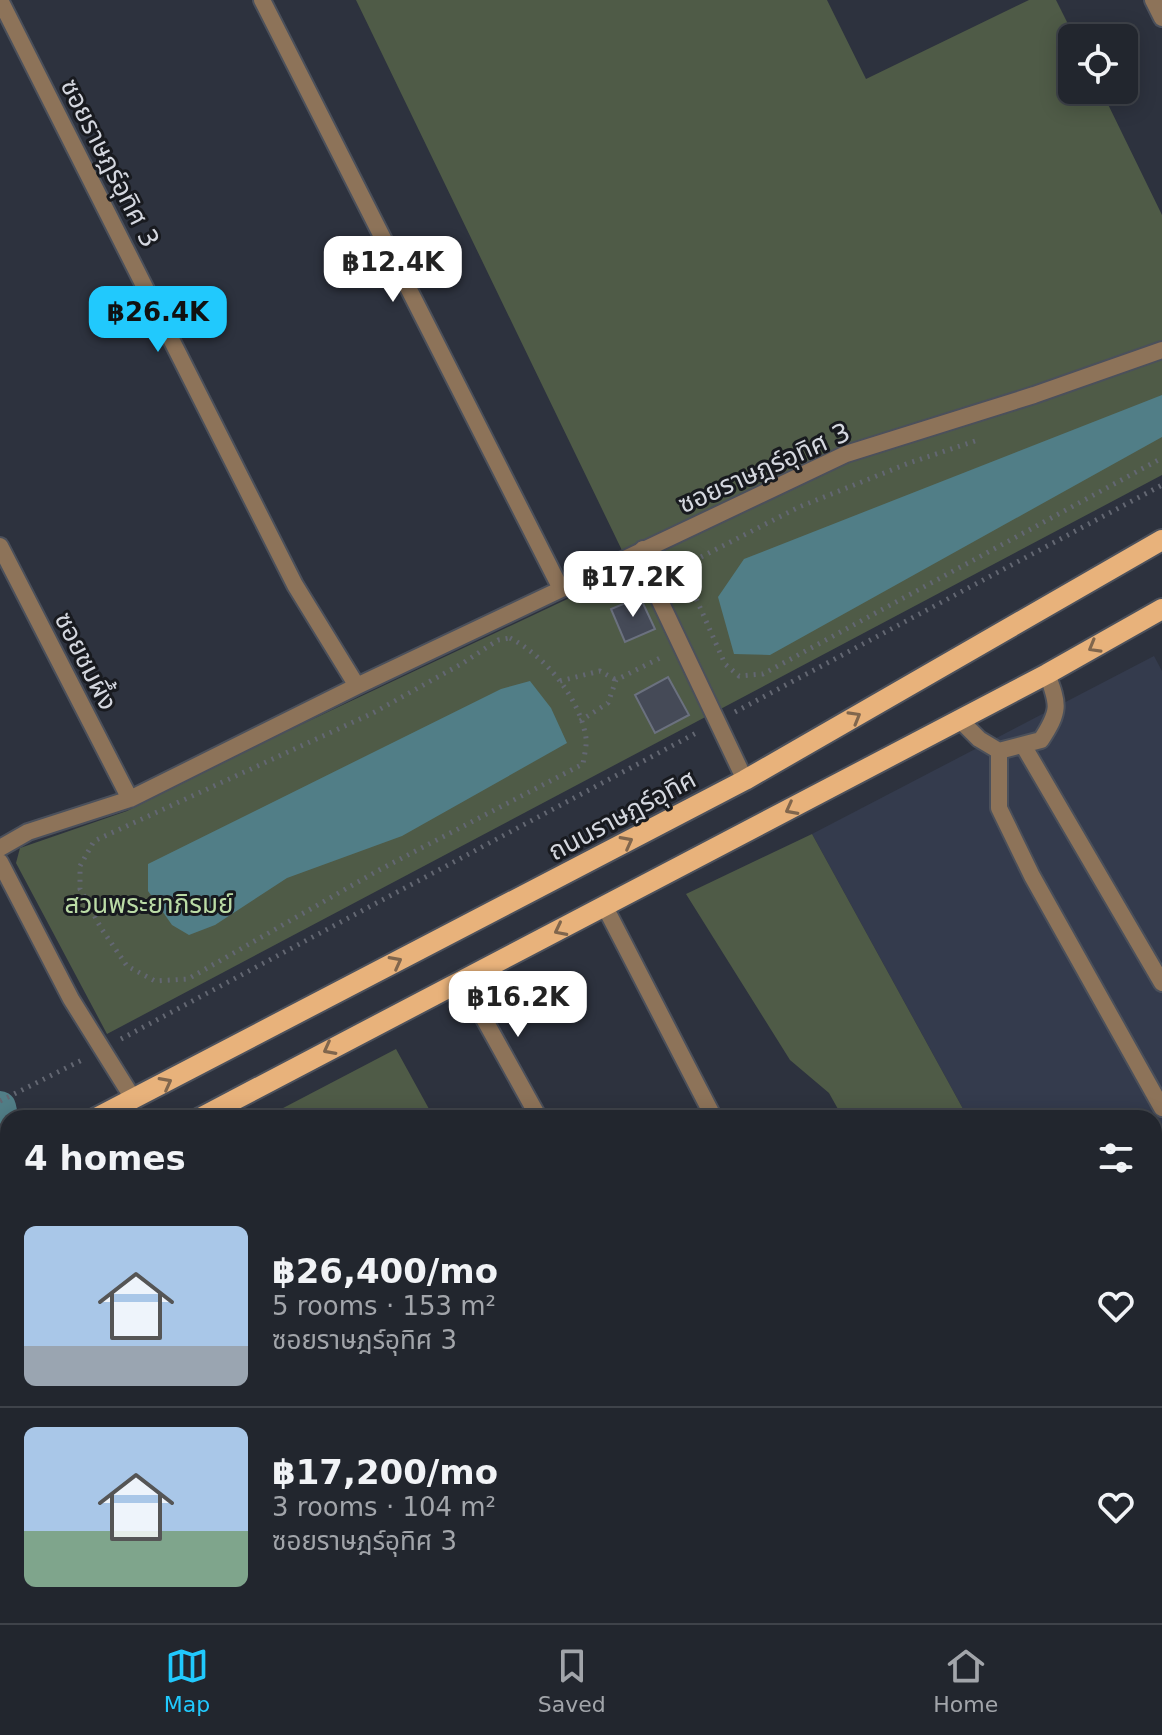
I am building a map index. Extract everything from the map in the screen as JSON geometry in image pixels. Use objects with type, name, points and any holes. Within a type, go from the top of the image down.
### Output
[{"type":"main road","name":"ถนนราษฎร์อุทิศ","points":[[113,1110],[745,780],[1162,540]]},
{"type":"main road","points":[[215,1110],[1047,674],[1162,609]]},
{"type":"street","name":"ซอยราษฎร์อุทิศ 3","points":[[0,0],[295,585],[357,686]]},
{"type":"street","points":[[262,0],[561,589]]},
{"type":"street","points":[[1153,0],[1162,18]]},
{"type":"street","name":"ซอยราษฎร์อุทิศ 3","points":[[0,848],[28,832],[130,799],[357,686],[846,454],[1034,395],[1162,350]]},
{"type":"street","name":"ซอยชมผึ้ง","points":[[0,546],[130,799]]},
{"type":"street","points":[[643,549],[651,582],[745,780]]},
{"type":"street","points":[[960,720],[979,739],[999,751],[1041,740],[1053,721],[1057,700],[1047,674]]},
{"type":"street","points":[[1023,745],[1162,983]]},
{"type":"street","points":[[999,751],[999,808],[1032,876],[1162,1108]]},
{"type":"street","points":[[0,862],[71,999],[134,1100]]},
{"type":"street","points":[[605,907],[710,1110]]},
{"type":"street","points":[[462,979],[535,1110]]},
{"type":"path","points":[[983,438],[909,463],[799,507],[699,558],[691,574],[695,596],[725,664],[739,676],[763,674],[1162,458]]},
{"type":"path","points":[[0,1101],[1162,485]]},
{"type":"path","points":[[580,721],[608,703],[616,680],[711,632]]},
{"type":"path","points":[[510,638],[526,646],[560,681],[580,721],[586,739],[583,764],[379,870],[188,979],[155,981],[127,966],[80,889],[80,866],[94,841],[373,713],[498,640],[510,638]]},
{"type":"path","points":[[560,681],[600,671],[616,680]]},
{"type":"shaded area","points":[[1162,395],[1162,437],[770,655],[734,654],[718,597],[744,559]]},
{"type":"shaded area","points":[[1154,656],[1162,671],[1162,1110],[964,1110],[812,834]]},
{"type":"shaded area","points":[[530,681],[551,708],[567,743],[402,836],[287,878],[215,925],[189,935],[172,925],[148,891],[148,864],[501,689]]},
{"type":"green space","name":"สวนพระยาภิรมย์","points":[[356,0],[827,0],[866,79],[1029,0],[1056,0],[1068,24],[1058,24],[1058,104],[1108,104],[1162,215],[1162,475],[107,1034],[16,863],[20,848],[127,811],[279,735],[631,569]]},
{"type":"green space","points":[[812,834],[964,1110],[839,1110],[829,1093],[790,1060],[686,894]]},
{"type":"green space","points":[[396,1049],[430,1110],[279,1110]]},
{"type":"building","points":[[640,597],[655,629],[625,642],[611,609]]},
{"type":"building","points":[[668,677],[689,715],[655,733],[635,695]]}]
